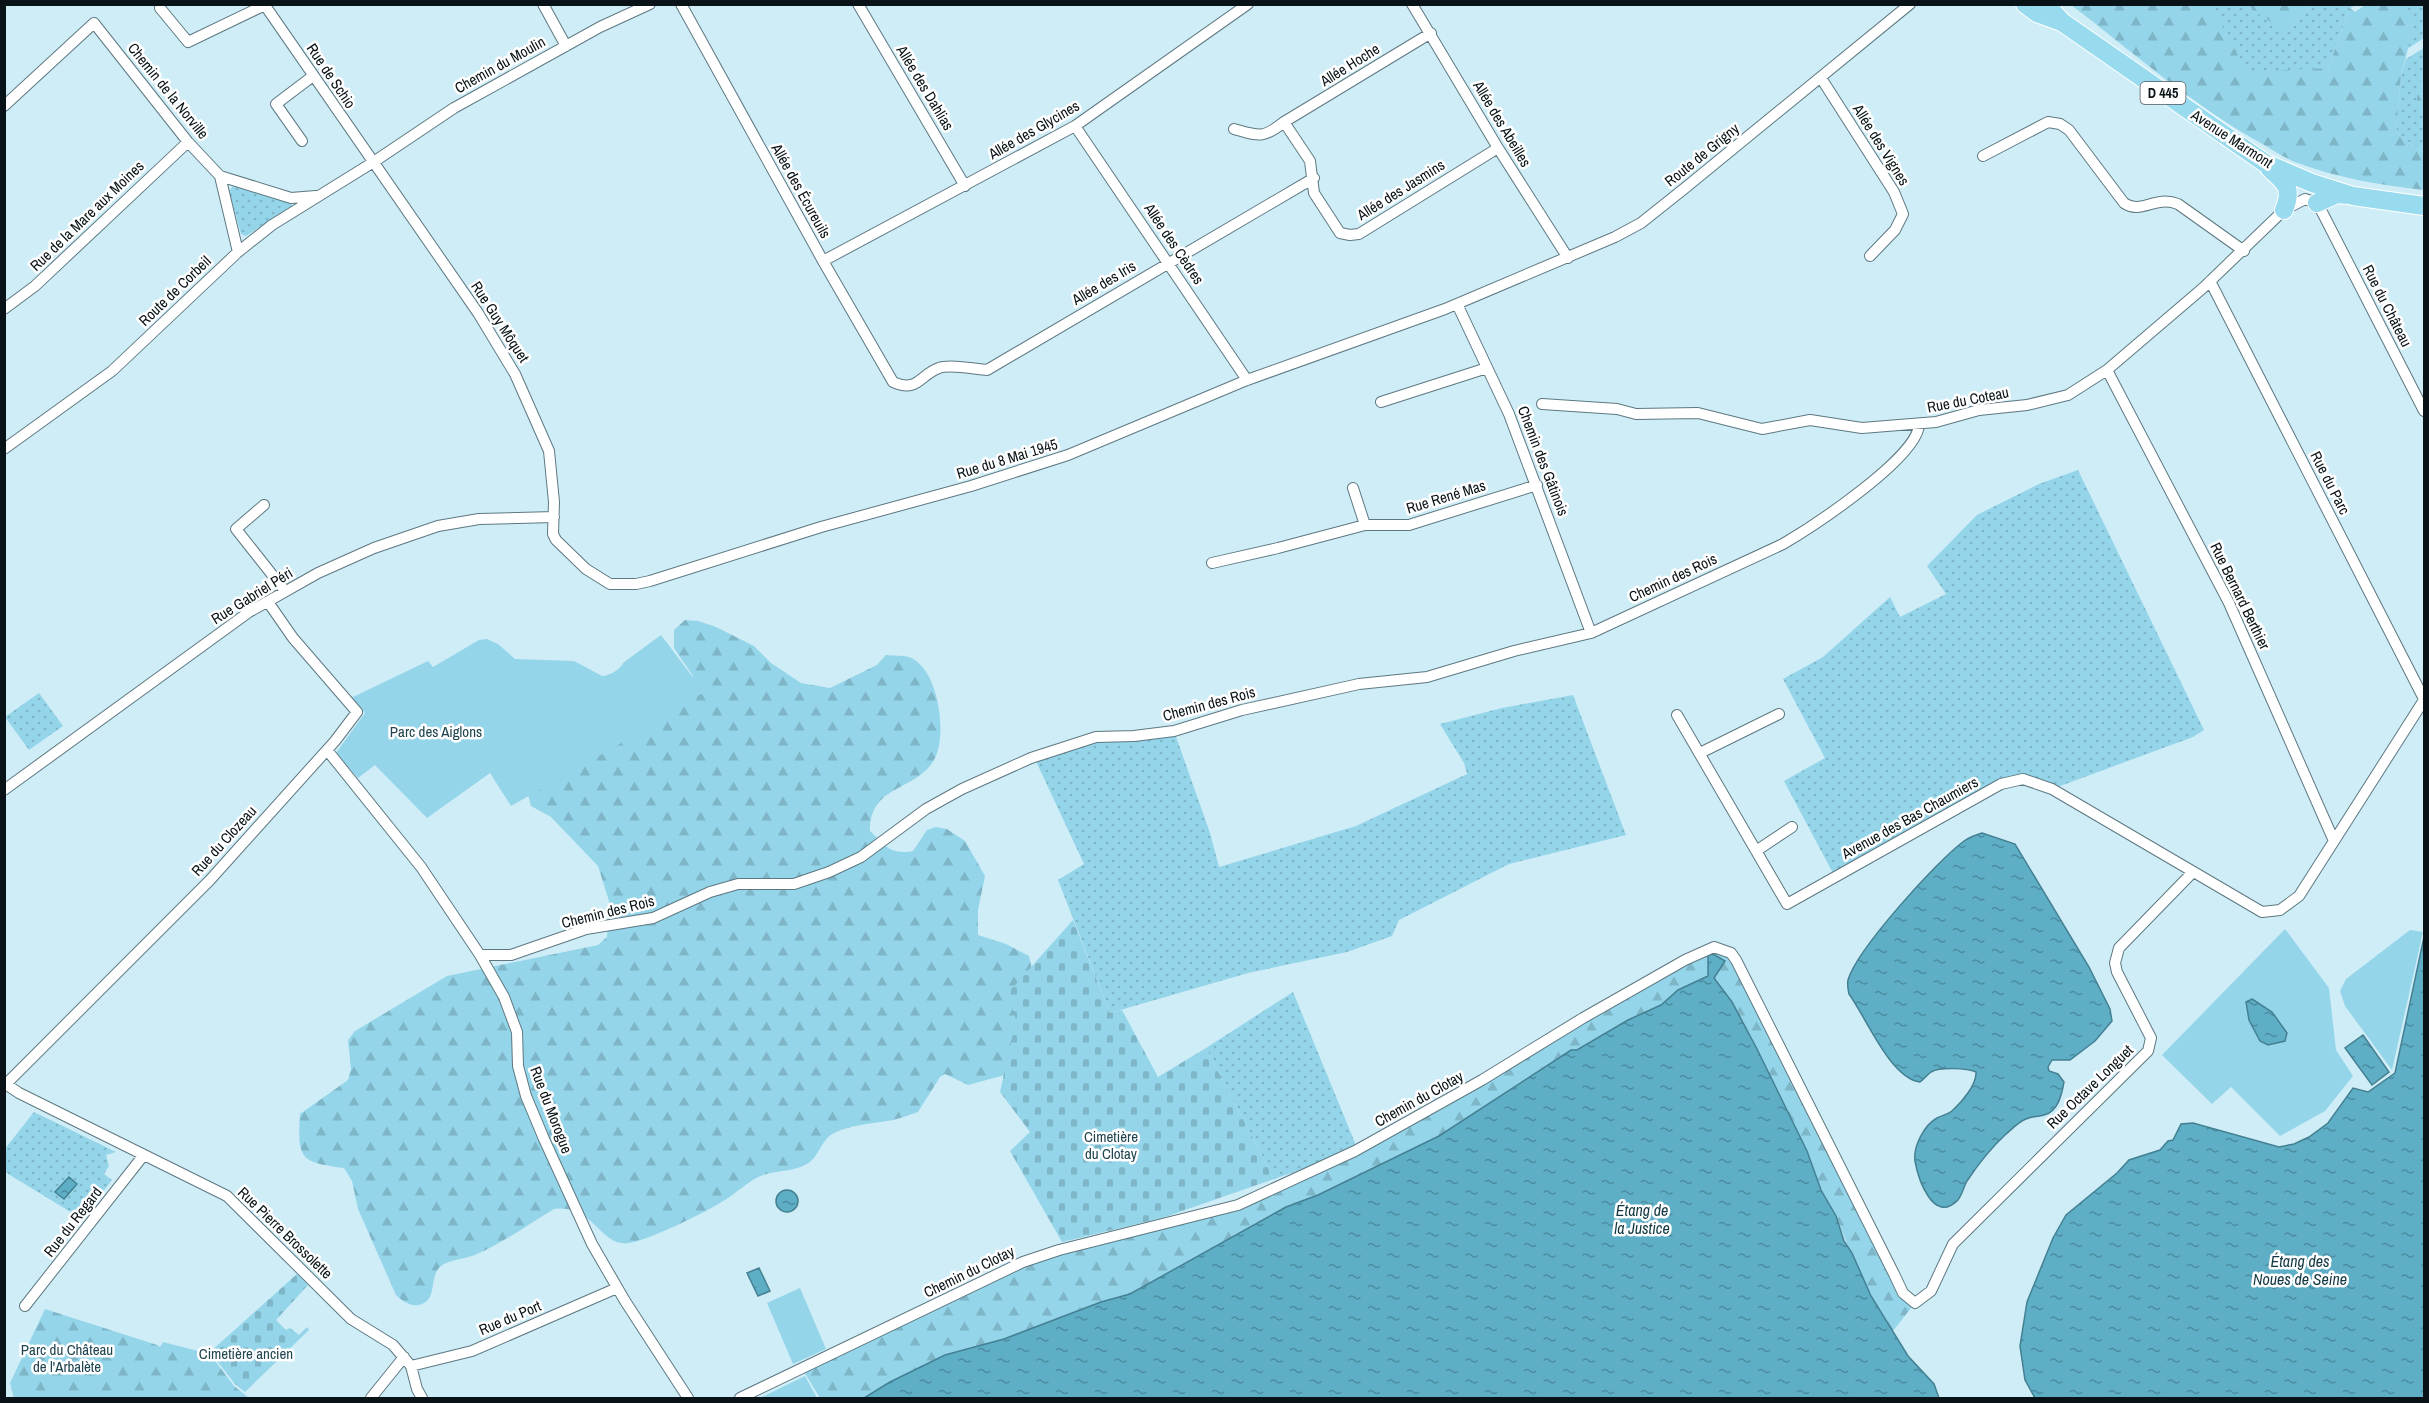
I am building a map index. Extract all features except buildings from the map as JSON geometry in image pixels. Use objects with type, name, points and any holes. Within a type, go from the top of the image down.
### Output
[{"type":"main road","name":"Avenue Marmont","points":[[2025,4],[2037,13],[2062,22]]},
{"type":"main road","name":"Avenue Marmont","points":[[2046,4],[2062,22],[2265,163],[2312,183],[2353,195],[2424,206]]},
{"type":"main road","points":[[2265,163],[2286,183],[2288,197],[2284,210]]},
{"type":"main road","points":[[2320,208],[2337,194],[2353,195]]},
{"type":"street","points":[[543,4],[566,46]]},
{"type":"street","name":"Chemin du Moulin","points":[[372,163],[454,108],[566,46],[650,4]]},
{"type":"street","name":"Allée des Écureuils","points":[[681,4],[823,261],[893,382],[903,386]]},
{"type":"street","name":"Allée des Dahlias","points":[[858,4],[965,186]]},
{"type":"street","name":"Allée des Glycines","points":[[823,261],[1075,126],[1248,4]]},
{"type":"street","name":"Allée des Abeilles","points":[[1412,4],[1498,148],[1568,258]]},
{"type":"street","name":"Route de Grigny","points":[[1489,291],[1615,237],[1641,223],[1910,4]]},
{"type":"street","points":[[160,8],[188,42],[264,5]]},
{"type":"street","name":"Rue de Schio","points":[[264,5],[372,163]]},
{"type":"street","name":"Chemin de la Norville","points":[[4,106],[94,23],[188,142],[220,176],[291,198],[318,196]]},
{"type":"street","name":"Allée Hoche","points":[[1234,129],[1260,136],[1271,133],[1284,122],[1431,33]]},
{"type":"street","points":[[302,141],[276,104],[313,76]]},
{"type":"street","name":"Allée des Vignes","points":[[1821,78],[1894,192],[1903,214],[1895,230],[1869,256]]},
{"type":"street","points":[[1284,122],[1310,162],[1314,178]]},
{"type":"street","points":[[1983,156],[2048,122],[2060,124],[2069,130],[2124,203],[2138,208],[2167,200],[2178,204],[2244,251]]},
{"type":"street","name":"Allée des Cèdres","points":[[1075,126],[1247,380]]},
{"type":"street","name":"Rue de la Mare aux Moines","points":[[4,309],[35,286],[188,142]]},
{"type":"street","name":"Allée des Jasmins","points":[[1314,178],[1314,193],[1340,232],[1350,235],[1359,234],[1498,148]]},
{"type":"street","name":"Route de Corbeil","points":[[4,449],[112,371],[238,252],[272,225],[372,163]]},
{"type":"street","name":"Rue Guy Môquet","points":[[372,163],[478,313],[515,374],[549,451],[554,517]]},
{"type":"street","name":"Chemin de la Norville","points":[[220,176],[238,252]]},
{"type":"street","name":"Allée des Iris","points":[[903,386],[911,386],[940,367],[987,370],[1314,178]]},
{"type":"street","name":"Rue du Coteau","points":[[1542,404],[1617,409],[1636,414],[1698,413],[1762,429],[1810,420],[1862,428],[1919,424],[1979,410],[2027,405],[2068,395],[2107,370],[2210,282],[2284,210],[2305,199],[2320,208]]},
{"type":"street","name":"Rue du Château","points":[[2320,208],[2424,411]]},
{"type":"street","name":"Rue du Parc","points":[[2210,282],[2424,700]]},
{"type":"street","name":"Rue du 8 Mai 1945","points":[[554,517],[555,540],[586,569],[610,584],[636,584],[821,527],[971,486],[1068,455],[1247,380],[1489,291]]},
{"type":"street","name":"Chemin des Gâtinois","points":[[1457,304],[1509,414],[1591,633]]},
{"type":"street","points":[[1382,402],[1487,368]]},
{"type":"street","name":"Rue Bernard Berthier","points":[[2107,370],[2229,603],[2334,841]]},
{"type":"street","name":"Chemin des Rois","points":[[480,955],[511,955],[586,929],[653,918],[710,892],[738,884],[794,884],[830,872],[861,857],[926,809],[962,789],[1031,758],[1096,737],[1134,736],[1173,731],[1242,710],[1359,684],[1427,677],[1514,651],[1591,633],[1783,544],[1804,532],[1899,459],[1919,430],[1919,424]]},
{"type":"street","name":"Rue René Mas","points":[[1212,562],[1365,525],[1409,525],[1537,485]]},
{"type":"street","points":[[1353,488],[1365,525]]},
{"type":"street","points":[[264,505],[236,529],[285,591]]},
{"type":"street","name":"Rue Gabriel Péri","points":[[4,790],[249,612],[285,591],[374,548],[438,526],[479,519],[554,517]]},
{"type":"street","name":"Rue du Clozeau","points":[[5,1084],[210,880],[327,750],[357,712],[293,638],[268,602]]},
{"type":"street","points":[[2192,873],[2262,912],[2270,913],[2280,910],[2300,896],[2424,700]]},
{"type":"street","points":[[1700,753],[1779,714]]},
{"type":"street","points":[[1677,715],[1756,851],[1792,827]]},
{"type":"street","name":"Rue du Morogue","points":[[327,750],[421,867],[480,955],[504,997],[517,1032],[518,1066],[526,1096],[592,1244],[617,1288],[688,1398]]},
{"type":"street","name":"Avenue des Bas Chaumiers","points":[[1756,851],[1787,904],[2001,784],[2023,779],[2052,789],[2192,873]]},
{"type":"street","name":"Rue Octave Longuet","points":[[1915,1303],[1931,1291],[1953,1244],[2148,1051],[2151,1038],[2117,972],[2115,963],[2119,948],[2192,873]]},
{"type":"street","name":"Chemin du Clotay","points":[[740,1398],[1023,1262],[1059,1250],[1238,1205],[1355,1151],[1482,1080],[1583,1018],[1685,960],[1714,947],[1731,953],[1736,960],[1903,1293],[1915,1303]]},
{"type":"street","name":"Rue Pierre Brossolette","points":[[5,1084],[143,1156],[227,1196],[351,1319],[393,1345],[407,1362]]},
{"type":"street","name":"Rue du Regard","points":[[25,1306],[143,1156]]},
{"type":"street","name":"Rue du Port","points":[[407,1362],[472,1351],[617,1288]]},
{"type":"street","points":[[371,1398],[407,1362],[419,1394]]},
{"type":"green space","points":[[2077,4],[2172,5],[2221,25],[2211,5],[2269,5],[2288,32],[2311,5],[2356,5],[2350,8],[2328,68],[2266,96]]},
{"type":"green space","points":[[2071,5],[2211,5],[2247,72],[2328,68],[2350,8],[2355,12],[2365,5],[2404,5],[2416,17],[2401,76],[2396,133],[2424,153],[2424,190],[2343,177],[2311,168],[2277,153],[2186,94]]},
{"type":"green space","points":[[2250,5],[2311,5],[2288,32],[2253,11]]},
{"type":"green space","points":[[2375,5],[2424,5],[2424,38],[2407,49]]},
{"type":"green space","points":[[2424,48],[2424,153],[2396,133],[2401,76],[2406,59]]},
{"type":"green space","points":[[2424,72],[2424,114],[2417,110],[2417,96],[2423,89],[2418,73]]},
{"type":"green space","points":[[233,186],[291,201],[292,206],[246,236],[241,234],[229,191]]},
{"type":"green space","points":[[2078,470],[2204,730],[2193,737],[2052,789],[2023,779],[2001,784],[1835,877],[1784,781],[1825,758],[1783,679],[1823,657],[1890,597],[1900,617],[1946,594],[1927,566],[1977,515],[2039,484]]},
{"type":"green space","points":[[685,620],[698,621],[716,627],[754,646],[771,663],[801,683],[830,688],[877,665],[886,655],[909,657],[919,664],[928,674],[938,704],[940,735],[938,749],[934,760],[926,770],[885,796],[877,805],[872,816],[870,831],[889,848],[899,852],[913,851],[927,830],[936,827],[947,829],[965,841],[985,876],[978,910],[978,935],[1006,944],[1029,956],[1043,1017],[1005,1075],[968,1085],[945,1074],[940,1077],[918,1112],[895,1120],[840,1130],[827,1139],[814,1158],[806,1165],[758,1177],[725,1200],[678,1225],[639,1241],[619,1243],[578,1212],[554,1209],[487,1250],[441,1266],[435,1275],[428,1300],[420,1305],[409,1304],[396,1295],[358,1209],[352,1181],[344,1168],[319,1164],[310,1160],[301,1150],[300,1114],[348,1080],[351,1069],[348,1040],[355,1031],[447,976],[598,945],[607,937],[609,901],[598,866],[551,817],[531,806],[526,787],[692,686],[693,676],[674,648],[674,630]]},
{"type":"green space","name":"Parc des Aiglons","points":[[661,635],[704,692],[646,729],[511,806],[490,773],[427,818],[375,765],[358,778],[336,753],[365,713],[351,698],[428,661],[433,667],[479,640],[487,639],[498,644],[515,659],[574,661],[602,676],[617,670]]},
{"type":"green space","points":[[39,693],[63,726],[29,750],[5,717]]},
{"type":"green space","points":[[1573,695],[1626,835],[1509,864],[1399,920],[1392,936],[1347,952],[1248,973],[1110,1013],[1058,880],[1084,864],[1034,757],[1096,737],[1174,731],[1210,833],[1219,867],[1356,826],[1467,774],[1464,763],[1440,724],[1502,708]]},
{"type":"green space","name":"Cimetière du Clotay","points":[[1073,920],[1110,1013],[1122,1010],[1158,1077],[1206,1048],[1274,1179],[1162,1218],[1062,1242],[1010,1151],[1030,1132],[1000,1092],[1016,1020],[1008,993]]},
{"type":"green space","points":[[2285,929],[2329,988],[2336,1050],[2353,1076],[2325,1111],[2280,1136],[2231,1087],[2212,1104],[2162,1055]]},
{"type":"green space","points":[[2410,930],[2423,932],[2392,1070],[2345,1006],[2340,991],[2346,979]]},
{"type":"green space","points":[[1705,949],[1731,953],[1894,1274],[1915,1303],[1893,1331],[1871,1296],[1854,1261],[1836,1216],[1821,1190],[1757,1049],[1732,1002],[1714,978],[1708,955],[1708,976],[1678,990],[1661,1005],[1628,1020],[1577,1050],[1571,1050],[1439,1136],[1318,1195],[1286,1207],[1130,1294],[1101,1302],[1004,1339],[945,1355],[890,1382],[864,1398],[820,1398],[803,1370],[1023,1262],[1238,1205],[1339,1157]]},
{"type":"green space","points":[[1293,992],[1358,1150],[1274,1179],[1206,1048]]},
{"type":"green space","points":[[34,1112],[116,1152],[106,1155],[109,1166],[104,1174],[112,1180],[82,1219],[5,1172],[4,1150]]},
{"type":"green space","name":"Cimetière ancien","points":[[297,1274],[308,1285],[276,1320],[286,1330],[290,1328],[299,1335],[307,1327],[309,1330],[245,1392],[235,1384],[210,1352]]},
{"type":"green space","points":[[800,1288],[826,1349],[793,1364],[767,1303]]},
{"type":"green space","name":"Parc du Château de l'Arbalète","points":[[45,1309],[160,1347],[163,1342],[210,1354],[234,1386],[249,1398],[14,1398],[10,1383]]},
{"type":"green space","points":[[805,1376],[817,1398],[760,1398]]},
{"type":"water","points":[[1982,833],[2015,844],[2089,967],[2110,1009],[2112,1021],[2095,1041],[2070,1060],[2052,1060],[2048,1067],[2049,1071],[2058,1074],[2064,1082],[2053,1110],[2042,1116],[2028,1118],[2015,1126],[1980,1163],[1967,1181],[1957,1201],[1948,1207],[1941,1207],[1928,1196],[1919,1178],[1915,1161],[1916,1149],[1920,1137],[1932,1121],[1957,1107],[1972,1087],[1976,1072],[1935,1070],[1920,1082],[1909,1078],[1899,1070],[1880,1045],[1849,994],[1848,980],[1866,948],[1899,906],[1952,851],[1964,841]]},
{"type":"water","name":"Étang des Noues de Seine","points":[[2424,937],[2424,1398],[2035,1398],[2025,1380],[2020,1346],[2027,1302],[2053,1238],[2066,1215],[2117,1173],[2129,1160],[2160,1150],[2168,1141],[2173,1140],[2181,1124],[2193,1123],[2279,1147],[2294,1144],[2309,1137],[2328,1123],[2353,1088],[2368,1092],[2395,1073]]},
{"type":"water","name":"Étang de la Justice","points":[[1713,954],[1725,961],[1714,978],[1732,1002],[1757,1049],[1807,1151],[1821,1190],[1836,1216],[1844,1241],[1852,1253],[1871,1296],[1908,1356],[1934,1384],[1939,1398],[864,1398],[890,1382],[945,1355],[1004,1339],[1101,1302],[1130,1294],[1286,1207],[1318,1195],[1439,1136],[1571,1050],[1577,1050],[1628,1020],[1661,1005],[1678,990],[1708,976],[1708,955]]},
{"type":"water","points":[[2252,999],[2272,1012],[2287,1033],[2285,1041],[2268,1045],[2260,1041],[2249,1020],[2246,1002]]},
{"type":"water","points":[[2363,1035],[2389,1072],[2372,1085],[2345,1048]]},
{"type":"water","points":[[69,1177],[77,1184],[64,1199],[55,1192]]},
{"type":"water","points":[[787,1190],[795,1193],[798,1201],[795,1209],[787,1212],[779,1209],[776,1201],[779,1193]]},
{"type":"water","points":[[759,1268],[770,1291],[758,1296],[747,1273]]}]
